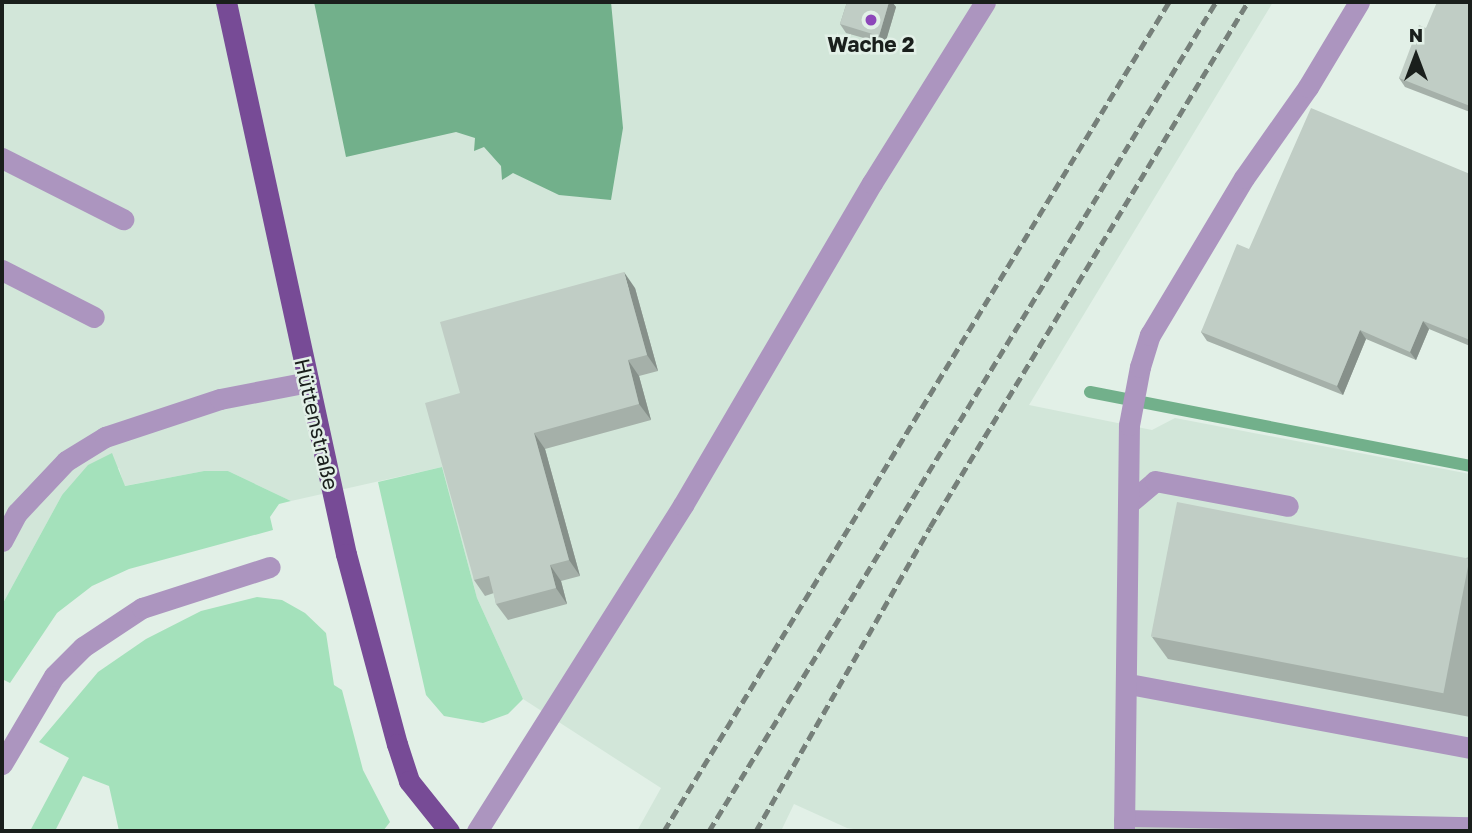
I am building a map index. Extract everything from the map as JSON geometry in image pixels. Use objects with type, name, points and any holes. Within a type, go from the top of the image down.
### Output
[{"type":"main road","name":"Hüttenstraße","points":[[226,2],[346,554],[397,744],[410,781],[449,831]]},
{"type":"lane","points":[[477,831],[683,505],[872,183],[985,2]]},
{"type":"lane","points":[[1359,2],[1170,301],[1150,335],[1140,367],[1129,425],[1129,684],[1124,825],[1470,827]]},
{"type":"lane","points":[[2,158],[123,219]]},
{"type":"lane","points":[[2,270],[94,317]]},
{"type":"lane","points":[[4,531],[17,513],[66,461],[105,438],[220,399],[308,382]]},
{"type":"lane","points":[[1128,504],[1155,481],[1288,506]]},
{"type":"lane","points":[[2,764],[54,676],[83,647],[142,608],[270,567]]},
{"type":"lane","points":[[1129,684],[1470,748]]},
{"type":"shaded area","points":[[2,2],[1273,2],[1029,405],[1152,430],[1175,418],[1470,474],[1470,831],[866,831],[847,828],[794,804],[782,829],[786,831],[637,831],[661,788],[523,699],[477,598],[442,467],[291,501],[228,471],[204,471],[124,486],[119,468],[62,495],[2,605]]},
{"type":"shaded area","points":[[314,2],[611,2],[623,128],[611,200],[559,195],[513,173],[502,180],[501,166],[484,147],[474,151],[475,138],[456,132],[346,157]]},
{"type":"shaded area","points":[[112,453],[125,486],[204,471],[228,471],[291,501],[279,504],[270,517],[273,530],[129,569],[92,586],[57,613],[10,683],[2,679],[2,605],[62,495],[88,465]]},
{"type":"shaded area","points":[[442,467],[477,598],[523,699],[508,714],[483,723],[444,716],[426,695],[378,482]]},
{"type":"shaded area","points":[[257,597],[282,600],[305,613],[326,633],[334,685],[342,690],[363,770],[390,822],[383,831],[119,831],[109,786],[83,776],[55,831],[30,831],[69,758],[39,742],[98,672],[146,639],[201,611]]},
{"type":"building","name":"Wache 2","points":[[847,2],[889,2],[879,36],[840,24]]},
{"type":"building","points":[[1437,2],[1463,2],[1470,5],[1470,106],[1399,78],[1419,25],[1426,28]]},
{"type":"building","points":[[1311,108],[1470,174],[1470,340],[1423,321],[1410,352],[1360,330],[1337,386],[1201,332],[1237,244],[1249,249]]},
{"type":"building","points":[[624,272],[647,355],[628,360],[639,404],[534,433],[569,560],[550,565],[556,588],[496,604],[489,576],[474,580],[425,403],[460,393],[440,322]]},
{"type":"building","points":[[1177,502],[1470,559],[1443,693],[1151,636]]},
{"type":"building","points":[[1135,827],[1347,831],[1135,831]]},
{"type":"waterway","points":[[1090,392],[1470,466]]},
{"type":"railway","points":[[664,831],[1169,2]]},
{"type":"railway","points":[[709,831],[1216,2]]},
{"type":"railway","points":[[756,831],[930,527],[1248,2]]},
{"type":"place","name":"Wache 2","points":[[871,20]]}]
